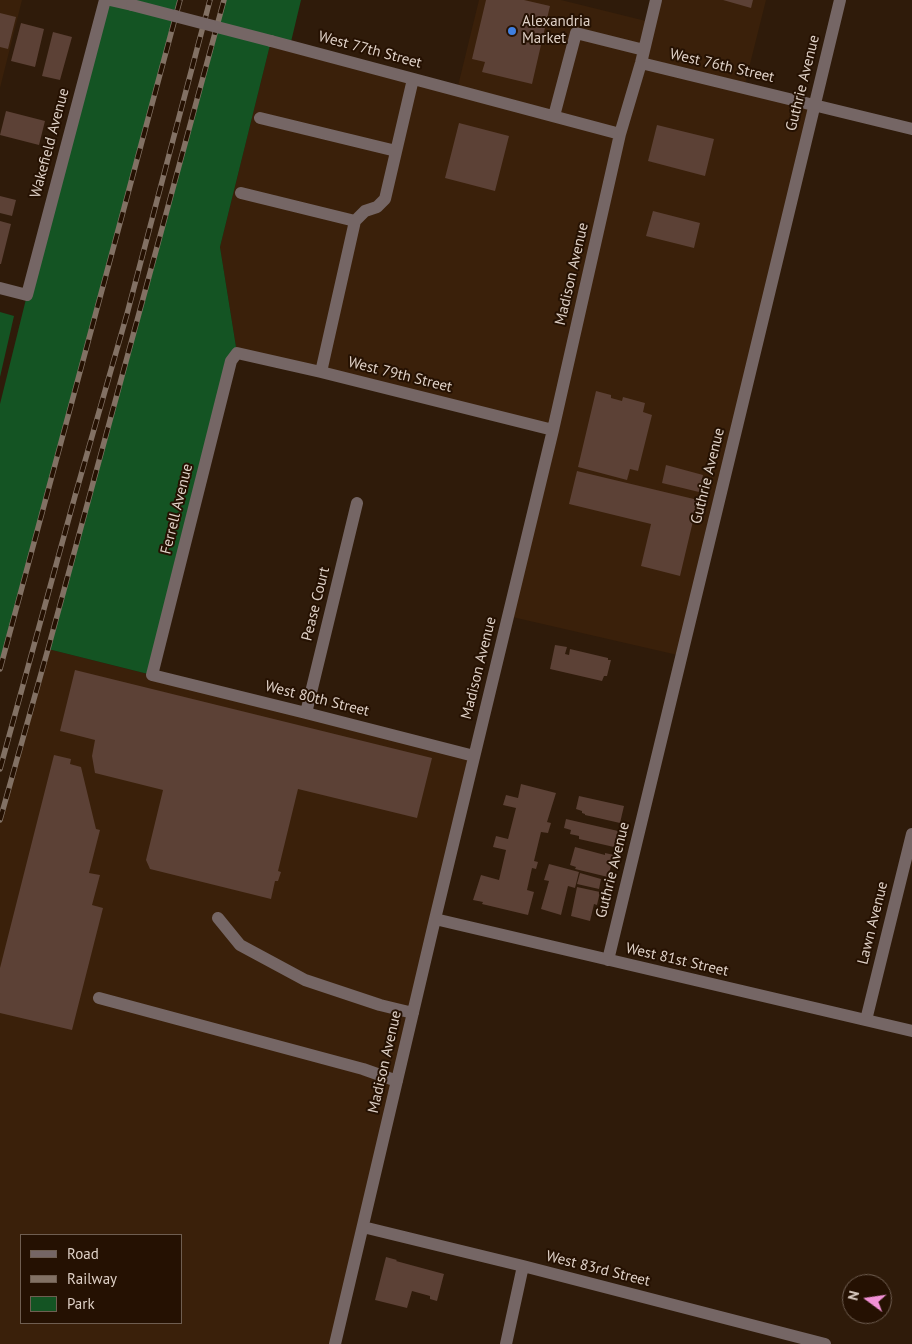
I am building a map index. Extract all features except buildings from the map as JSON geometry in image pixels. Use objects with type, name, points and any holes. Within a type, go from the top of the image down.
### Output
[{"type":"street","name":"Wakefield Avenue","points":[[0,288],[27,295],[105,0]]},
{"type":"street","name":"West 77th Street","points":[[110,0],[413,78],[620,134]]},
{"type":"street","name":"Madison Avenue","points":[[335,1344],[434,919],[554,430],[620,134],[641,64],[656,0]]},
{"type":"street","name":"Guthrie Avenue","points":[[608,960],[840,0]]},
{"type":"street","points":[[554,116],[576,33],[644,50]]},
{"type":"street","name":"West 76th Street","points":[[641,64],[912,128]]},
{"type":"street","points":[[321,372],[356,221],[365,211],[377,207],[385,200],[413,78]]},
{"type":"street","points":[[260,118],[396,151]]},
{"type":"street","points":[[242,193],[356,221]]},
{"type":"street","name":"West 79th Street","points":[[237,353],[554,430]]},
{"type":"street","name":"Ferrell Avenue","points":[[152,675],[231,361],[237,353]]},
{"type":"street","name":"Pease Court","points":[[306,713],[357,503]]},
{"type":"street","name":"West 80th Street","points":[[152,675],[474,756]]},
{"type":"street","name":"Lawn Avenue","points":[[866,1020],[909,860],[912,834]]},
{"type":"street","points":[[218,918],[240,945],[305,980],[380,1005],[413,1013]]},
{"type":"street","name":"West 81st Street","points":[[434,919],[912,1031]]},
{"type":"street","points":[[99,998],[362,1069],[397,1081]]},
{"type":"street","name":"West 83rd Street","points":[[363,1227],[825,1344]]},
{"type":"street","points":[[506,1344],[523,1266]]},
{"type":"shaded area","points":[[0,0],[22,0],[0,88]]},
{"type":"shaded area","points":[[479,0],[561,0],[650,22],[656,0],[766,0],[744,88],[814,105],[682,656],[508,616],[553,430],[237,353],[220,247],[271,41],[457,90]]},
{"type":"shaded area","points":[[48,649],[474,756],[336,1344],[0,1344],[0,820]]},
{"type":"green space","points":[[105,0],[180,0],[0,669],[0,404]]},
{"type":"green space","points":[[224,0],[301,0],[290,46],[271,41],[220,247],[237,353],[152,675],[48,649]]},
{"type":"green space","points":[[0,312],[14,316],[0,377]]},
{"type":"railway","points":[[0,669],[180,0]]},
{"type":"railway","points":[[0,769],[127,314],[210,0]]},
{"type":"railway","points":[[0,820],[224,0]]},
{"type":"place","name":"Alexandria Market","points":[[512,31]]}]
